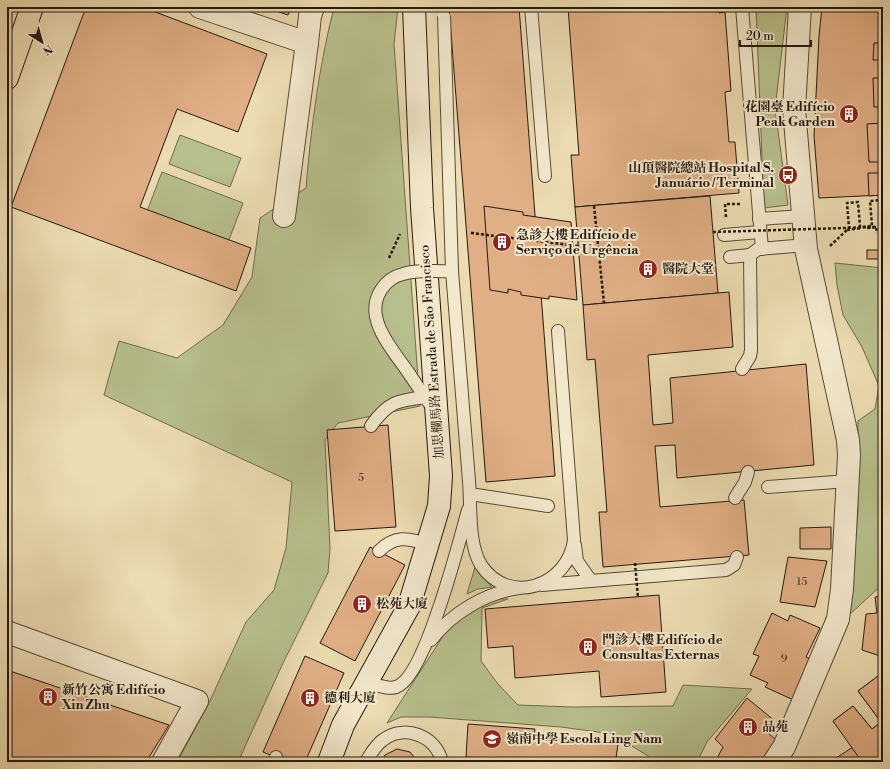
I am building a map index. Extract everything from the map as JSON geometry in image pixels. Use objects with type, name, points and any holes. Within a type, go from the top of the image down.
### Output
[{"type":"main road","points":[[7,43],[27,7]]},
{"type":"main road","points":[[7,78],[32,7]]},
{"type":"street","points":[[200,7],[307,44]]},
{"type":"street","points":[[284,216],[310,16],[313,7]]},
{"type":"street","name":"加思欄馬路 Estrada de São Francisco","points":[[329,762],[344,725],[366,682],[409,606],[439,506],[441,484],[432,403],[414,7]]},
{"type":"street","points":[[774,762],[784,747],[838,619],[842,589],[848,481],[848,440],[806,245],[803,216],[794,109],[800,7]]},
{"type":"street","points":[[7,632],[197,702],[163,762]]},
{"type":"lane","points":[[531,7],[545,176]]},
{"type":"lane","points":[[742,7],[762,249]]},
{"type":"lane","points":[[444,11],[452,271],[473,541],[481,564],[486,571],[500,581],[528,587],[726,570],[734,565],[737,557]]},
{"type":"lane","points":[[759,219],[803,216]]},
{"type":"lane","points":[[719,233],[760,232]]},
{"type":"lane","points":[[742,369],[750,356],[751,350],[750,255],[754,250],[806,245]]},
{"type":"lane","points":[[730,257],[750,255]]},
{"type":"lane","points":[[432,403],[410,375],[377,324],[375,312],[378,294],[391,279],[402,274],[452,271]]},
{"type":"lane","points":[[558,331],[574,531],[578,561],[591,581]]},
{"type":"lane","points":[[371,426],[379,414],[392,404],[405,399],[432,403]]},
{"type":"lane","points":[[735,498],[748,472]]},
{"type":"lane","points":[[768,488],[848,481]]},
{"type":"lane","points":[[470,498],[548,506]]},
{"type":"lane","points":[[366,682],[390,688],[401,685],[405,682],[436,622],[470,498]]},
{"type":"lane","points":[[419,657],[433,637],[459,613],[491,596],[548,581],[561,570],[573,548],[574,531]]},
{"type":"lane","points":[[379,551],[386,544],[399,540],[414,540],[428,544]]},
{"type":"lane","points":[[366,762],[373,749],[382,740],[393,734],[404,732],[416,734],[427,739],[439,753],[442,762]]},
{"type":"path","points":[[876,227],[848,229],[847,203],[858,202],[860,227],[872,226],[870,201],[881,200],[883,225]]},
{"type":"path","points":[[594,206],[604,303]]},
{"type":"path","points":[[719,233],[876,227]]},
{"type":"path","points":[[876,227],[877,233]]},
{"type":"path","points":[[470,232],[578,246]]},
{"type":"path","points":[[635,563],[638,598]]},
{"type":"green space","points":[[334,7],[398,7],[394,44],[420,406],[338,423],[325,440],[330,549],[328,573],[283,663],[238,762],[177,762],[208,705],[246,622],[274,590],[286,548],[292,482],[104,395],[119,341],[177,358],[223,325],[252,277],[260,218],[306,188],[316,97]]},
{"type":"green space","points":[[756,7],[787,7],[775,109],[788,205],[764,208]]},
{"type":"green space","points":[[180,135],[241,158],[230,187],[169,164]]},
{"type":"green space","points":[[162,172],[243,203],[227,245],[146,214]]},
{"type":"green space","points":[[835,263],[883,268],[883,584],[849,615],[858,511],[858,421],[875,409],[879,386],[862,347],[843,315],[837,285]]},
{"type":"green space","points":[[476,564],[483,577],[492,587],[478,589],[467,594]]},
{"type":"green space","points":[[493,599],[508,599],[482,608],[481,661],[498,684],[518,705],[572,707],[673,706],[683,685],[752,689],[707,742],[697,762],[649,762],[648,756],[613,734],[561,727],[429,717],[401,717],[387,723],[445,633],[474,608]]},
{"type":"building","points":[[86,7],[142,7],[267,54],[238,132],[177,109],[140,207],[251,248],[236,291],[11,207]]},
{"type":"building","points":[[265,7],[291,7],[288,15]]},
{"type":"building","name":"急診大樓 Edifício de Serviço de Urgência","points":[[449,7],[519,7],[555,476],[486,482]]},
{"type":"building","points":[[568,7],[718,7],[719,13],[725,12],[731,91],[725,92],[729,142],[735,142],[739,193],[575,207],[571,155],[579,155]]},
{"type":"building","name":"花園臺 Edifício Peak Garden","points":[[822,7],[883,7],[883,195],[819,198],[814,136]]},
{"type":"building","points":[[874,43],[883,43],[883,60],[873,60]]},
{"type":"building","points":[[873,78],[883,78],[883,113],[880,113],[880,107],[874,107]]},
{"type":"building","points":[[882,117],[883,195],[869,196],[868,173],[882,173],[881,162],[869,162],[867,124],[881,123]]},
{"type":"building","name":"醫院大堂","points":[[710,196],[718,293],[583,305],[575,207]]},
{"type":"building","points":[[484,206],[523,212],[523,215],[571,222],[577,300],[549,296],[549,299],[521,295],[521,292],[508,289],[508,293],[490,290]]},
{"type":"building","points":[[867,250],[883,250],[883,259],[867,259]]},
{"type":"building","points":[[729,292],[733,347],[648,355],[653,425],[673,423],[670,378],[806,364],[814,465],[677,478],[675,445],[655,446],[660,507],[744,500],[749,555],[603,567],[599,512],[607,512],[595,359],[587,360],[583,305]]},
{"type":"building","points":[[388,425],[396,527],[335,531],[327,430]]},
{"type":"building","points":[[831,527],[831,549],[800,549],[800,528]]},
{"type":"building","name":"松苑大廈","points":[[370,547],[405,565],[355,661],[320,643]]},
{"type":"building","points":[[788,557],[827,561],[815,607],[780,602]]},
{"type":"building","name":"門診大樓 Edifício de Consultas Externas","points":[[659,595],[666,692],[601,697],[599,671],[515,678],[513,646],[488,648],[485,609]]},
{"type":"building","points":[[883,596],[883,657],[862,650],[866,614],[877,613],[875,597]]},
{"type":"building","points":[[772,613],[788,621],[790,615],[820,628],[806,657],[817,662],[798,702],[765,687],[768,683],[750,675],[759,656],[753,654]]},
{"type":"building","name":"德利大廈","points":[[305,656],[344,673],[305,762],[287,762],[263,752]]},
{"type":"building","name":"新竹公寓 Edifício Xin Zhu","points":[[7,670],[169,725],[146,762],[7,762]]},
{"type":"building","points":[[878,676],[883,682],[883,762],[830,762],[853,747],[833,721],[853,706],[872,729],[881,722],[858,691]]},
{"type":"building","points":[[878,676],[883,682],[883,762],[862,762],[833,721],[853,706],[872,729],[881,722],[858,691]]},
{"type":"building","name":"品苑","points":[[747,698],[776,722],[768,733],[782,745],[770,762],[715,762],[723,747],[715,739]]},
{"type":"building","points":[[468,724],[535,729],[534,737],[618,744],[616,758],[645,760],[645,762],[534,762],[466,757]]},
{"type":"building","points":[[397,749],[410,752],[418,762],[381,762],[385,755]]},
{"type":"place","name":"花園臺 Edifício Peak Garden","points":[[849,114]]},
{"type":"place","name":"山頂醫院總站 Hospital S. Januário / Terminal","points":[[788,175]]},
{"type":"place","name":"急診大樓 Edifício de Serviço de Urgência","points":[[502,242]]},
{"type":"place","name":"醫院大堂","points":[[648,269]]},
{"type":"place","name":"松苑大廈","points":[[362,604]]},
{"type":"place","name":"門診大樓 Edifício de Consultas Externas","points":[[588,647]]},
{"type":"place","name":"新竹公寓 Edifício Xin Zhu","points":[[48,697]]},
{"type":"place","name":"德利大廈","points":[[310,698]]},
{"type":"place","name":"品苑","points":[[748,727]]},
{"type":"place","name":"嶺南中學 Escola Ling Nam","points":[[492,739]]}]
